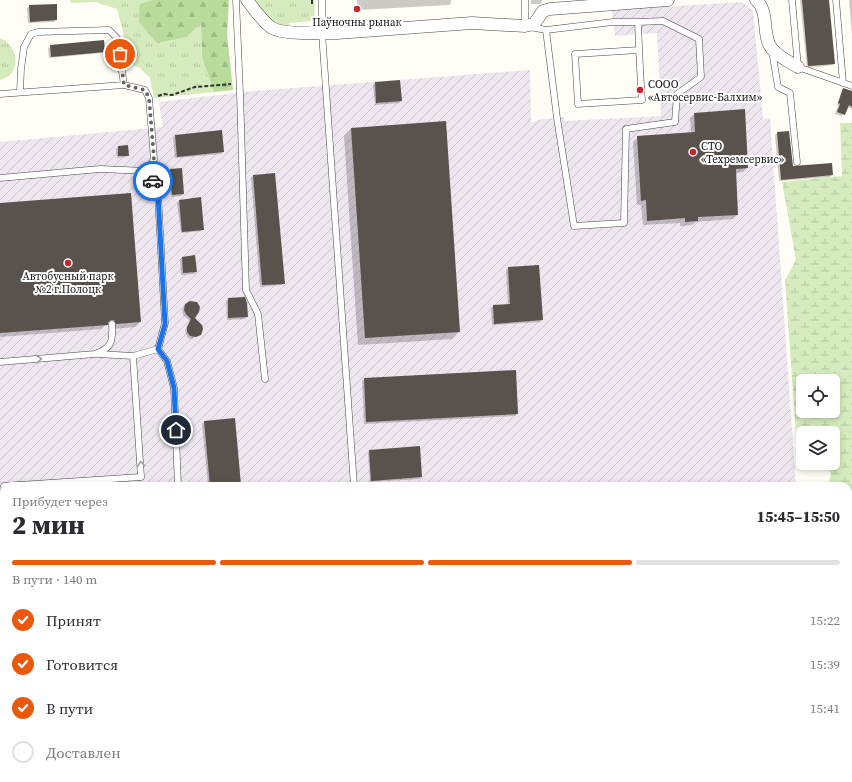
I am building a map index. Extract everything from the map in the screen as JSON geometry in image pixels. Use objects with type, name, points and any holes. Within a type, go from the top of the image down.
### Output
[{"type":"street","points":[[247,0],[257,14],[272,28],[286,32],[322,33],[472,23],[525,26],[534,24],[543,11],[550,9],[668,0]]},
{"type":"street","points":[[756,0],[763,10],[766,31],[771,48],[783,59],[798,67]]},
{"type":"lane","points":[[236,0],[246,290],[258,314],[265,379]]},
{"type":"lane","points":[[322,0],[322,33],[354,482]]},
{"type":"lane","points":[[525,0],[525,26],[546,30],[613,22],[663,21],[698,39],[701,77],[678,94],[675,122],[626,129],[624,223],[574,226],[557,118],[546,30]]},
{"type":"lane","points":[[792,0],[798,67],[852,86]]},
{"type":"lane","points":[[836,0],[843,83]]},
{"type":"lane","points":[[638,22],[642,100],[578,104],[575,54],[639,50]]},
{"type":"lane","points":[[20,92],[24,46],[31,34],[38,32],[109,30],[117,38],[124,85]]},
{"type":"lane","points":[[771,48],[778,87],[790,93],[796,162]]},
{"type":"lane","points":[[0,94],[124,85],[145,90],[149,98],[154,158],[147,171]]},
{"type":"lane","points":[[0,178],[100,169],[147,171]]},
{"type":"lane","points":[[147,171],[153,181],[158,195],[165,324],[158,349]]},
{"type":"lane","points":[[95,354],[105,350],[111,344],[113,336],[112,324]]},
{"type":"lane","points":[[0,362],[95,354],[133,356],[158,349]]},
{"type":"lane","points":[[158,349],[167,361],[174,388],[178,482]]},
{"type":"lane","points":[[65,482],[142,477],[133,356]]},
{"type":"path","points":[[149,98],[164,94],[172,95],[195,87],[239,83]]},
{"type":"shaded area","points":[[742,2],[753,10],[763,119],[770,118],[796,482],[0,482],[0,142],[163,127],[159,102],[253,91],[530,70],[531,123],[538,120],[564,117],[565,121],[661,116],[657,33],[615,36],[612,10]]},
{"type":"green space","points":[[70,0],[153,0],[201,23],[202,57],[214,92],[154,98],[150,78],[140,68],[132,64],[126,54],[123,31],[117,9],[95,2],[71,3]]},
{"type":"green space","points":[[153,0],[229,0],[227,34],[233,90],[214,92],[202,57],[201,23],[186,37],[157,43],[139,22],[140,4]]},
{"type":"green space","points":[[255,0],[314,0],[315,18],[313,21],[289,23],[289,28],[276,24],[265,14]]},
{"type":"green space","points":[[0,38],[7,42],[12,48],[15,64],[14,70],[11,74],[0,80]]},
{"type":"green space","points":[[840,123],[852,123],[852,482],[829,482],[831,474],[828,470],[840,470],[840,426],[796,426],[796,434],[785,280],[796,260],[782,182],[842,176]]},
{"type":"building","points":[[802,0],[829,0],[835,64],[808,66]]},
{"type":"building","points":[[57,4],[57,20],[30,22],[29,5]]},
{"type":"building","points":[[104,40],[105,52],[51,57],[50,45]]},
{"type":"building","points":[[400,80],[402,101],[376,103],[375,82]]},
{"type":"building","points":[[843,88],[852,91],[852,107],[849,105],[845,115],[837,112],[840,104],[838,103]]},
{"type":"building","name":"СТО «Техремсервис»","points":[[745,109],[748,168],[736,169],[738,215],[698,217],[698,221],[685,222],[685,218],[647,221],[646,200],[641,201],[637,136],[695,132],[694,113]]},
{"type":"building","points":[[446,121],[460,332],[365,338],[351,128]]},
{"type":"building","points":[[222,130],[224,152],[177,157],[175,135]]},
{"type":"building","points":[[789,131],[793,166],[832,163],[833,175],[781,180],[777,132]]},
{"type":"building","points":[[128,145],[129,156],[118,156],[118,146]]},
{"type":"building","points":[[182,168],[184,194],[172,195],[170,169]]},
{"type":"building","points":[[275,173],[285,284],[262,285],[253,175]]},
{"type":"building","name":"Автобусный парк №2 г.Полоцк","points":[[131,193],[141,322],[116,324],[114,320],[111,320],[108,322],[108,325],[0,333],[0,203]]},
{"type":"building","points":[[201,197],[204,230],[182,232],[179,200]]},
{"type":"building","points":[[195,255],[197,272],[183,273],[182,257]]},
{"type":"building","points":[[539,265],[543,320],[494,324],[493,305],[510,304],[508,267]]},
{"type":"building","points":[[245,297],[248,317],[228,318],[228,298]]},
{"type":"building","points":[[190,301],[197,302],[200,307],[195,318],[202,325],[203,329],[201,335],[196,337],[190,336],[187,332],[187,327],[191,319],[184,310],[185,304]]},
{"type":"building","points":[[516,370],[518,414],[366,422],[364,378]]},
{"type":"building","points":[[235,418],[241,482],[210,482],[204,421]]},
{"type":"building","points":[[420,446],[422,477],[371,481],[369,450]]},
{"type":"way so far","points":[[120,54],[124,85],[145,90],[149,98],[154,158],[147,171],[153,181]]},
{"type":"place","name":"Паўночны рынак","points":[[357,9]]},
{"type":"place","name":"СООО «Автосервис-Балхим»","points":[[640,90]]},
{"type":"place","name":"СТО «Техремсервис»","points":[[693,152]]},
{"type":"place","name":"Автобусный парк №2 г.Полоцк","points":[[68,263]]},
{"type":"route","points":[[153,181],[158,195],[165,324],[158,349],[167,361],[174,388],[176,430]]}]
